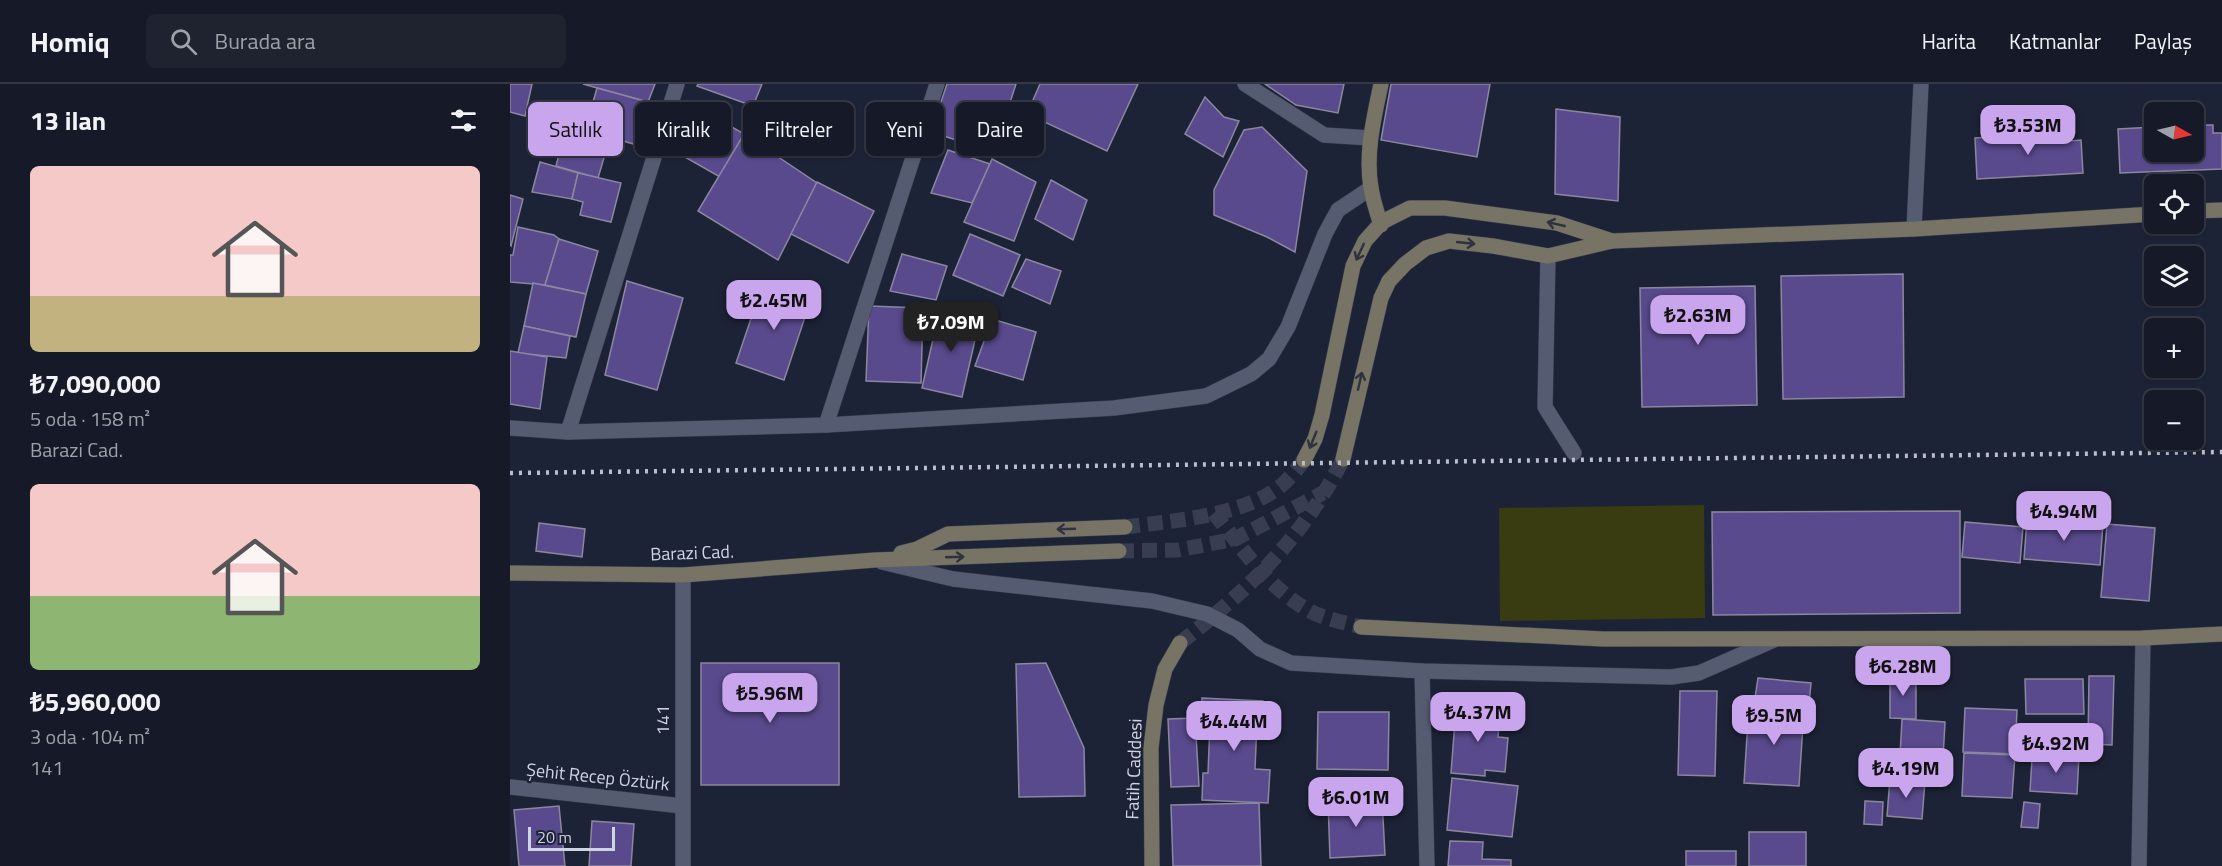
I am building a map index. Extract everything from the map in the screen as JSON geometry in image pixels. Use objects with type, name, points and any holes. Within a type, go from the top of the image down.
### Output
[{"type":"street","points":[[568,432],[677,84]]},
{"type":"street","points":[[826,425],[937,84]]},
{"type":"street","points":[[1245,84],[1324,135],[1370,138]]},
{"type":"street","points":[[1381,84],[1370,138],[1371,188],[1381,225]]},
{"type":"street","points":[[1914,229],[1921,84]]},
{"type":"street","points":[[510,428],[568,432],[826,425],[1114,408],[1206,396],[1251,374],[1269,359],[1288,327],[1325,234],[1338,210],[1371,188]]},
{"type":"street","points":[[1304,460],[1315,439],[1322,415],[1353,266],[1365,241],[1382,222],[1410,208],[1445,208],[1557,223],[1612,241]]},
{"type":"street","points":[[2204,211],[2222,210]]},
{"type":"street","points":[[1343,459],[1381,298],[1389,281],[1405,264],[1426,248],[1449,241],[1548,256],[1612,241],[1914,229],[2144,215]]},
{"type":"street","points":[[1548,256],[1545,407],[1574,453]]},
{"type":"street","points":[[875,560],[917,549],[948,534],[1125,527]]},
{"type":"street","points":[[875,560],[1119,551]]},
{"type":"street","points":[[875,560],[953,579],[1152,601],[1207,614],[1238,630],[1260,649],[1290,663],[1422,671],[1671,677],[1699,673],[1774,640]]},
{"type":"street","name":"Barazi Cad.","points":[[510,573],[683,575],[875,560]]},
{"type":"street","name":"141","points":[[683,575],[683,866]]},
{"type":"street","points":[[1361,627],[1603,639],[2143,638],[2222,634]]},
{"type":"street","points":[[2139,866],[2143,638]]},
{"type":"street","name":"Fatih Caddesi","points":[[1152,866],[1150,748],[1156,705],[1165,669],[1180,643]]},
{"type":"street","points":[[1422,671],[1427,866]]},
{"type":"street","name":"Şehit Recep Öztürk","points":[[510,787],[682,806]]},
{"type":"shaded area","points":[[1704,505],[1705,618],[1500,621],[1499,508]]},
{"type":"building","points":[[510,84],[532,84],[525,116],[510,112]]},
{"type":"building","points":[[583,84],[655,84],[648,102]]},
{"type":"building","points":[[698,84],[762,84],[755,102],[743,102],[697,86]]},
{"type":"building","points":[[947,84],[1016,84],[1010,102],[956,102],[956,140],[944,136],[944,102],[941,102]]},
{"type":"building","points":[[1040,84],[1138,84],[1107,151],[1044,122],[1044,102],[1032,102]]},
{"type":"building","points":[[1265,84],[1344,84],[1338,113],[1296,105]]},
{"type":"building","points":[[1391,84],[1490,84],[1477,157],[1381,140]]},
{"type":"building","points":[[597,88],[648,102],[635,102],[635,144],[623,141],[623,102],[593,102]]},
{"type":"building","points":[[1205,97],[1224,117],[1239,121],[1223,157],[1185,134]]},
{"type":"building","points":[[1556,109],[1620,117],[1618,201],[1555,194]]},
{"type":"building","points":[[2204,125],[2213,125],[2213,133],[2222,133],[2222,169],[2120,173],[2118,129],[2144,128],[2144,162],[2204,162]]},
{"type":"building","points":[[731,126],[743,133],[743,136],[720,177],[683,156],[731,156]]},
{"type":"building","points":[[1262,127],[1307,171],[1295,252],[1267,237],[1214,215],[1214,190],[1244,130]]},
{"type":"building","points":[[2069,132],[2070,141],[2081,140],[2083,173],[1977,179],[1975,138]]},
{"type":"building","points":[[743,136],[743,156],[777,156],[817,183],[778,260],[698,211]]},
{"type":"building","points":[[948,150],[956,153],[956,156],[966,156],[990,164],[972,203],[931,193]]},
{"type":"building","points":[[559,156],[605,156],[598,178],[556,166]]},
{"type":"building","points":[[992,159],[1036,182],[1014,241],[964,222]]},
{"type":"building","points":[[540,162],[578,173],[572,199],[532,192]]},
{"type":"building","points":[[578,173],[621,183],[611,222],[580,215],[583,202],[572,199]]},
{"type":"building","points":[[1051,180],[1087,200],[1073,240],[1035,219]]},
{"type":"building","points":[[817,182],[874,211],[848,263],[791,234]]},
{"type":"building","points":[[510,195],[523,199],[511,246],[510,245]]},
{"type":"building","points":[[518,227],[554,235],[559,239],[545,285],[510,282],[510,255],[513,255]]},
{"type":"building","points":[[970,234],[1020,255],[1003,296],[953,275]]},
{"type":"building","points":[[559,239],[598,251],[586,294],[545,285]]},
{"type":"building","points":[[902,254],[947,266],[936,300],[890,291]]},
{"type":"building","points":[[1026,259],[1061,271],[1050,304],[1012,287]]},
{"type":"building","points":[[1903,274],[1904,397],[1783,399],[1781,276]]},
{"type":"building","points":[[627,281],[683,298],[657,390],[605,375]]},
{"type":"building","points":[[533,283],[586,294],[576,337],[524,326]]},
{"type":"building","points":[[763,283],[811,299],[784,380],[736,363]]},
{"type":"building","points":[[1755,286],[1757,405],[1642,407],[1640,288]]},
{"type":"building","points":[[869,306],[923,308],[921,383],[866,381]]},
{"type":"building","points":[[940,308],[980,318],[962,397],[922,388]]},
{"type":"building","points":[[992,319],[1036,332],[1023,380],[975,366]]},
{"type":"building","points":[[524,326],[570,336],[566,358],[518,353]]},
{"type":"building","points":[[510,351],[547,357],[540,409],[510,404]]},
{"type":"building","points":[[1960,511],[1960,613],[1713,615],[1712,512]]},
{"type":"building","points":[[2027,519],[2103,524],[2100,565],[2024,559]]},
{"type":"building","points":[[1965,522],[2023,527],[2020,563],[1962,557]]},
{"type":"building","points":[[539,523],[585,529],[582,557],[536,551]]},
{"type":"building","points":[[2107,524],[2155,528],[2149,601],[2101,597]]},
{"type":"building","points":[[701,663],[839,663],[839,785],[701,785]]},
{"type":"building","points":[[1046,663],[1084,748],[1085,796],[1019,797],[1016,664]]},
{"type":"building","points":[[1890,676],[1916,676],[1916,719],[1890,718]]},
{"type":"building","points":[[2089,676],[2114,676],[2112,745],[2088,744]]},
{"type":"building","points":[[1758,678],[1811,683],[1809,704],[1755,698]]},
{"type":"building","points":[[2025,679],[2083,679],[2084,714],[2026,714]]},
{"type":"building","points":[[1680,691],[1717,691],[1715,776],[1678,775]]},
{"type":"building","points":[[1202,698],[1263,701],[1262,723],[1257,723],[1255,769],[1270,770],[1268,803],[1202,800],[1203,773],[1208,773],[1210,723],[1201,723]]},
{"type":"building","points":[[1749,705],[1804,709],[1799,786],[1744,783]]},
{"type":"building","points":[[1456,708],[1500,712],[1498,737],[1508,738],[1505,772],[1485,770],[1485,776],[1451,773]]},
{"type":"building","points":[[1965,708],[2017,710],[2015,754],[1963,752]]},
{"type":"building","points":[[1318,712],[1389,712],[1388,770],[1317,769]]},
{"type":"building","points":[[1195,718],[1199,786],[1171,787],[1168,719]]},
{"type":"building","points":[[1902,719],[1945,722],[1942,777],[1899,774]]},
{"type":"building","points":[[1964,753],[2015,755],[2012,798],[1962,796]]},
{"type":"building","points":[[2052,753],[2079,755],[2077,794],[2030,791],[2032,759],[2051,760]]},
{"type":"building","points":[[1452,778],[1518,786],[1512,837],[1447,830]]},
{"type":"building","points":[[1890,778],[1925,781],[1922,819],[1887,816]]},
{"type":"building","points":[[1382,799],[1385,855],[1330,858],[1328,801]]},
{"type":"building","points":[[1865,801],[1883,802],[1882,825],[1864,824]]},
{"type":"building","points":[[2024,802],[2040,804],[2038,828],[2021,827]]},
{"type":"building","points":[[1259,803],[1261,866],[1173,866],[1171,805]]},
{"type":"building","points":[[559,806],[565,866],[519,866],[514,810]]},
{"type":"building","points":[[592,821],[634,824],[631,866],[589,866]]},
{"type":"building","points":[[1749,832],[1806,832],[1806,866],[1749,866]]},
{"type":"building","points":[[1450,841],[1483,842],[1482,859],[1511,860],[1511,866],[1448,866]]},
{"type":"building","points":[[1686,851],[1736,851],[1736,866],[1686,866]]},
{"type":"tunnel","points":[[1180,643],[1229,603],[1292,538],[1343,459]]},
{"type":"tunnel","points":[[1125,527],[1208,515],[1250,503],[1268,495],[1283,484],[1304,460]]},
{"type":"tunnel","points":[[1119,551],[1178,550],[1235,539],[1323,493]]},
{"type":"tunnel","points":[[1214,513],[1259,570],[1285,595],[1316,614],[1361,627]]},
{"type":"railway","points":[[510,473],[2222,452]]}]
